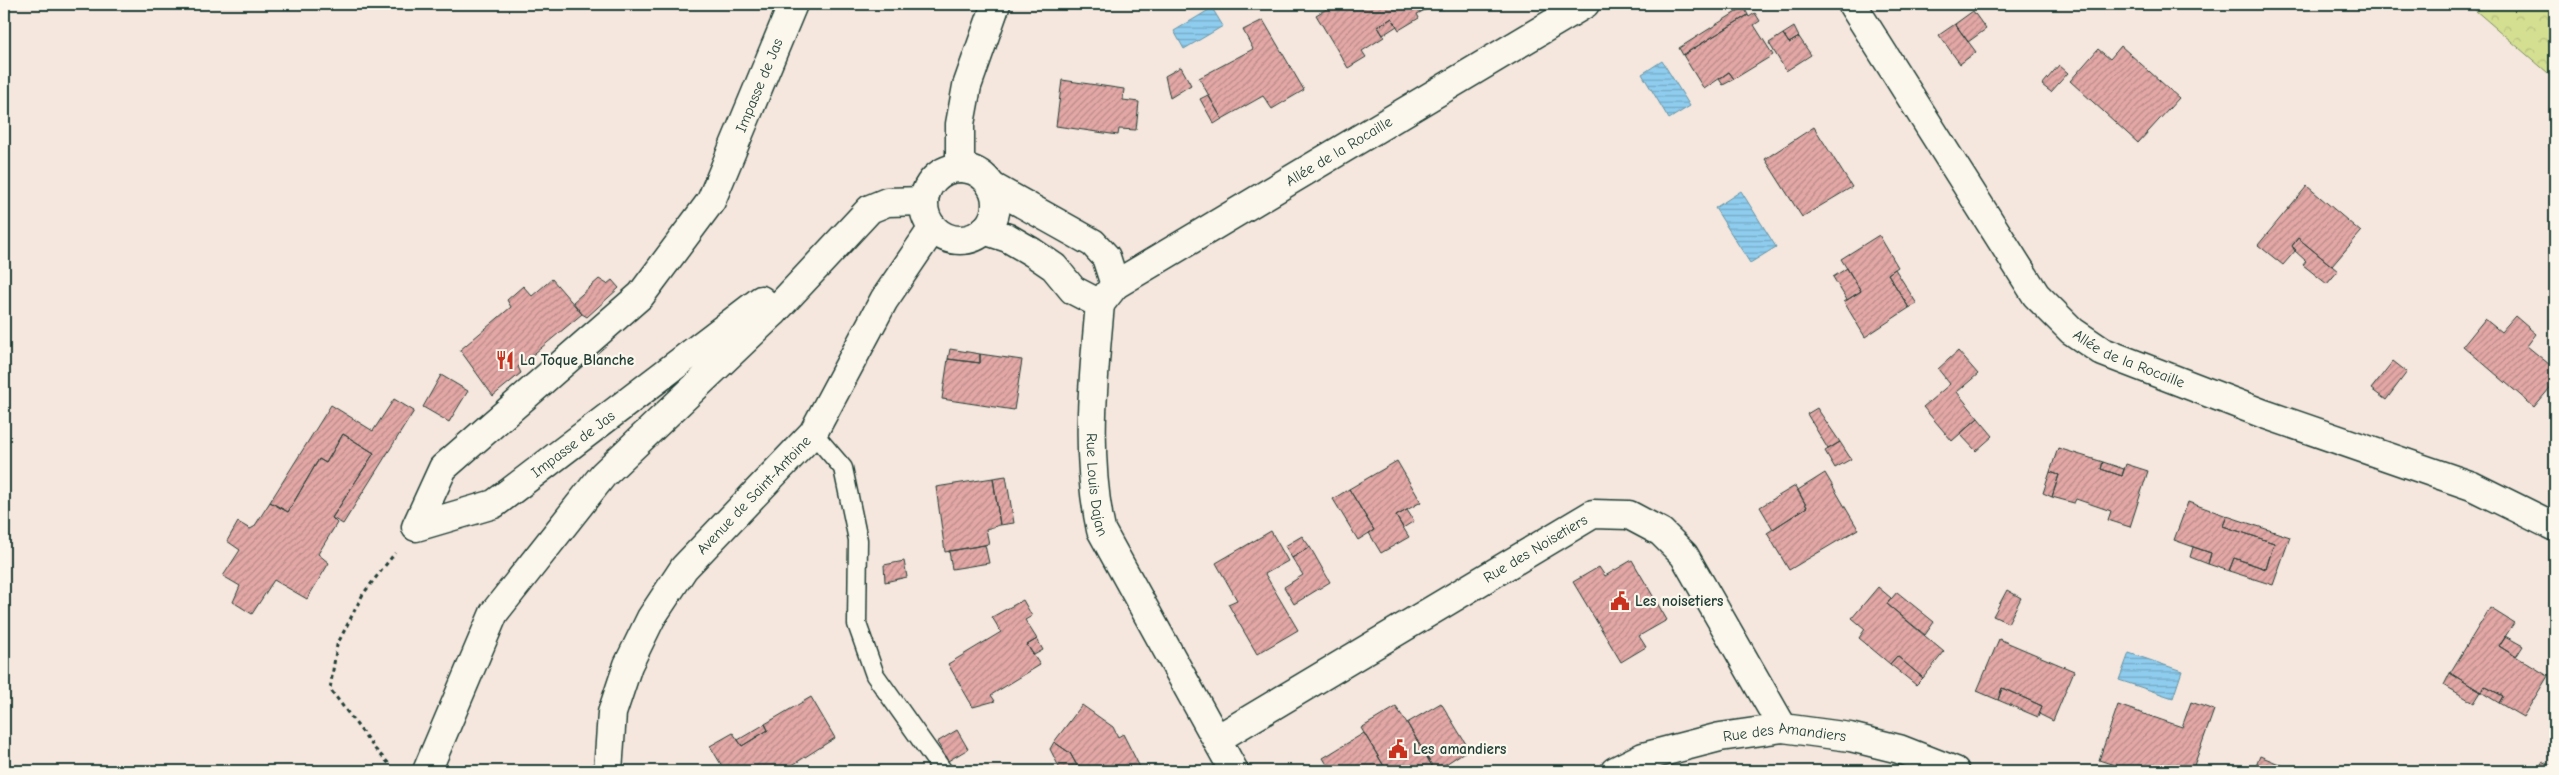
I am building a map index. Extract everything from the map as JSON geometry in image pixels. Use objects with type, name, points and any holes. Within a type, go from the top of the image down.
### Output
[{"type":"street","name":"Impasse de Jas","points":[[416,527],[443,468],[641,295],[711,201],[794,4]]},
{"type":"street","points":[[960,168],[960,124],[967,86],[996,4]]},
{"type":"street","name":"Allée de la Rocaille","points":[[1107,295],[1585,4]]},
{"type":"street","name":"Allée de la Rocaille","points":[[1852,4],[2036,295],[2072,331],[2103,352],[2264,414],[2472,486],[2555,527]]},
{"type":"street","points":[[984,230],[1008,238],[1032,252],[1054,267],[1074,290],[1107,295],[1106,258],[1093,243],[991,186],[978,173],[960,168],[949,169],[939,173],[926,190],[924,200],[927,220],[942,236],[964,240],[975,236],[992,221],[995,198],[991,186]]},
{"type":"street","points":[[427,771],[494,614],[603,475],[774,312],[870,209],[887,202],[924,200]]},
{"type":"street","name":"Avenue de Saint-Antoine","points":[[608,771],[612,713],[628,665],[651,618],[684,568],[812,433],[884,300],[933,228]]},
{"type":"street","name":"Rue Louis Dajan","points":[[1107,295],[1091,406],[1094,498],[1101,530],[1234,771]]},
{"type":"street","name":"Impasse de Jas","points":[[416,527],[494,504],[761,300],[774,312]]},
{"type":"street","name":"Rue des Noisetiers","points":[[1217,738],[1593,514],[1628,515],[1661,532],[1684,555],[1783,728]]},
{"type":"street","name":"Rue des Amandiers","points":[[1615,771],[1643,757],[1720,737],[1783,728],[1858,739],[1899,749],[1955,771]]},
{"type":"lane","points":[[812,433],[843,468],[858,540],[857,624],[875,675],[943,771]]},
{"type":"path","points":[[396,771],[375,749],[330,689],[337,645],[362,594],[416,527]]},
{"type":"green space","points":[[2468,4],[2555,4],[2555,79]]},
{"type":"water","points":[[1212,8],[1223,26],[1184,49],[1174,31]]},
{"type":"water","points":[[1662,61],[1690,106],[1669,119],[1642,74]]},
{"type":"water","points":[[1741,191],[1776,247],[1750,263],[1715,208]]},
{"type":"water","points":[[2129,653],[2182,671],[2173,698],[2119,680]]},
{"type":"building","points":[[1335,4],[1437,4],[1417,14],[1419,18],[1399,30],[1392,18],[1378,27],[1384,37],[1362,51],[1366,57],[1348,68],[1316,15]]},
{"type":"building","points":[[1744,7],[1748,15],[1683,55],[1679,48]]},
{"type":"building","points":[[1973,11],[1986,29],[1968,42],[1955,24]]},
{"type":"building","points":[[1755,13],[1760,21],[1754,25],[1773,55],[1734,79],[1729,72],[1704,89],[1683,55],[1748,15],[1749,17]]},
{"type":"building","points":[[1392,18],[1397,26],[1383,35],[1378,27]]},
{"type":"building","points":[[1263,20],[1304,90],[1272,109],[1263,96],[1222,119],[1199,78],[1253,49],[1243,30]]},
{"type":"building","points":[[1955,24],[1976,52],[1960,64],[1939,35]]},
{"type":"building","points":[[1794,27],[1799,37],[1789,43],[1783,34]]},
{"type":"building","points":[[1783,34],[1789,43],[1799,37],[1811,55],[1786,71],[1769,43]]},
{"type":"building","points":[[2121,46],[2179,98],[2138,143],[2070,81],[2098,49],[2110,59]]},
{"type":"building","points":[[2059,65],[2068,73],[2051,92],[2042,85]]},
{"type":"building","points":[[1181,67],[1191,85],[1170,98],[1165,76]]},
{"type":"building","points":[[1729,72],[1734,79],[1723,85],[1719,79]]},
{"type":"building","points":[[1062,80],[1124,89],[1123,100],[1139,102],[1136,130],[1119,129],[1118,135],[1056,126]]},
{"type":"building","points":[[1208,95],[1222,119],[1214,124],[1200,99]]},
{"type":"building","points":[[1814,127],[1852,187],[1802,217],[1765,159]]},
{"type":"building","points":[[2307,186],[2361,232],[2332,266],[2298,238],[2292,246],[2296,250],[2283,265],[2258,245]]},
{"type":"building","points":[[1879,235],[1898,267],[1888,274],[1909,308],[1865,337],[1844,302],[1861,291],[1841,259]]},
{"type":"building","points":[[2298,238],[2338,271],[2327,284],[2303,265],[2306,261],[2292,246]]},
{"type":"building","points":[[1847,268],[1861,291],[1847,300],[1833,277]]},
{"type":"building","points":[[1895,269],[1917,304],[1909,308],[1888,274]]},
{"type":"building","points":[[552,279],[582,314],[518,367],[521,373],[493,396],[460,350],[511,307],[507,300],[523,286],[532,296]]},
{"type":"building","points":[[599,279],[607,284],[612,280],[619,288],[587,317],[582,314],[573,302]]},
{"type":"building","points":[[2515,316],[2536,334],[2527,346],[2555,369],[2555,382],[2534,407],[2463,346],[2485,319],[2501,332]]},
{"type":"building","points":[[950,349],[980,354],[980,363],[948,359]]},
{"type":"building","points":[[1958,351],[1978,374],[1957,392],[1978,418],[1952,441],[1923,407],[1950,384],[1938,369]]},
{"type":"building","points":[[980,354],[1022,360],[1014,410],[942,399],[948,359],[980,363]]},
{"type":"building","points":[[2393,361],[2407,372],[2386,400],[2371,389]]},
{"type":"building","points":[[441,375],[468,391],[449,422],[423,407]]},
{"type":"building","points":[[394,399],[414,411],[343,524],[332,518],[374,453],[343,434],[326,463],[319,459],[288,512],[270,502],[331,405],[373,431]]},
{"type":"building","points":[[1817,408],[1840,442],[1828,449],[1807,414]]},
{"type":"building","points":[[1978,418],[1993,436],[1976,451],[1960,434]]},
{"type":"building","points":[[343,434],[374,453],[332,518],[337,523],[318,554],[329,563],[307,599],[274,580],[252,614],[233,602],[240,586],[223,576],[240,550],[227,541],[238,522],[250,529],[254,527],[270,502],[288,512],[319,459],[326,463]]},
{"type":"building","points":[[1840,442],[1851,459],[1835,468],[1825,451]]},
{"type":"building","points":[[2058,448],[2103,462],[2101,469],[2122,476],[2126,464],[2148,471],[2130,527],[2108,520],[2111,511],[2076,499],[2074,503],[2052,497],[2059,475],[2050,472]]},
{"type":"building","points":[[1397,461],[1421,502],[1396,516],[1409,537],[1381,553],[1369,533],[1374,530],[1349,489]]},
{"type":"building","points":[[2103,462],[2124,469],[2122,476],[2101,469]]},
{"type":"building","points":[[2050,472],[2059,475],[2052,497],[2043,493]]},
{"type":"building","points":[[1825,473],[1858,529],[1789,570],[1767,533],[1807,507],[1798,490]]},
{"type":"building","points":[[1006,476],[1014,523],[1000,525],[993,478]]},
{"type":"building","points":[[993,478],[1000,525],[986,529],[989,544],[945,552],[936,487]]},
{"type":"building","points":[[1795,486],[1807,507],[1773,529],[1760,507]]},
{"type":"building","points":[[1349,489],[1374,530],[1358,540],[1333,499]]},
{"type":"building","points":[[2188,502],[2227,516],[2223,526],[2274,543],[2266,569],[2234,558],[2229,571],[2208,564],[2211,553],[2174,540]]},
{"type":"building","points":[[1407,510],[1414,521],[1403,528],[1396,516]]},
{"type":"building","points":[[2227,516],[2290,537],[2273,585],[2229,571],[2234,558],[2266,569],[2274,543],[2223,526]]},
{"type":"building","points":[[1271,531],[1288,561],[1265,574],[1298,630],[1257,654],[1228,604],[1237,600],[1216,563]]},
{"type":"building","points":[[1302,536],[1310,547],[1292,558],[1285,546]]},
{"type":"building","points":[[985,545],[989,563],[952,569],[949,551]]},
{"type":"building","points":[[1310,547],[1330,582],[1294,604],[1284,587],[1303,575],[1292,558]]},
{"type":"building","points":[[2193,547],[2211,553],[2208,564],[2190,557]]},
{"type":"building","name":"Les noisetiers","points":[[1632,560],[1667,620],[1639,636],[1646,647],[1621,662],[1573,582],[1599,567],[1605,576]]},
{"type":"building","points":[[904,561],[907,577],[885,582],[884,565]]},
{"type":"building","points":[[1878,587],[1891,598],[1887,604],[1944,652],[1923,678],[1897,656],[1890,664],[1859,638],[1865,629],[1852,618]]},
{"type":"building","points":[[2007,590],[2021,598],[2008,623],[1993,616]]},
{"type":"building","points":[[1897,592],[1934,622],[1925,635],[1887,604]]},
{"type":"building","points":[[1023,600],[1032,616],[1025,620],[1037,639],[1027,645],[1040,665],[991,695],[995,701],[973,707],[948,664],[1001,632],[992,617]]},
{"type":"building","points":[[2490,608],[2514,623],[2499,646],[2548,676],[2523,717],[2499,703],[2503,696],[2484,686],[2481,692],[2450,673]]},
{"type":"building","points":[[2505,636],[2523,646],[2516,657],[2499,646]]},
{"type":"building","points":[[1037,639],[1043,650],[1034,655],[1027,645]]},
{"type":"building","points":[[1999,639],[2074,671],[2053,721],[2039,714],[2042,706],[2002,688],[1998,700],[1977,691]]},
{"type":"building","points":[[1897,656],[1923,678],[1916,685],[1890,664]]},
{"type":"building","points":[[2450,673],[2481,692],[2474,703],[2444,685]]},
{"type":"building","points":[[2484,686],[2503,696],[2499,703],[2481,692]]},
{"type":"building","points":[[2002,688],[2042,706],[2038,717],[1998,700]]},
{"type":"building","points":[[811,697],[835,738],[783,771],[725,771],[710,746],[733,733],[742,746],[768,730],[765,724]]},
{"type":"building","points":[[2191,702],[2214,710],[2192,771],[2132,771],[2099,760],[2118,705],[2182,727]]},
{"type":"building","points":[[1441,703],[1469,749],[1435,771],[1407,723]]},
{"type":"building","points":[[1082,705],[1113,727],[1118,737],[1123,734],[1142,771],[1080,771],[1070,753],[1054,742]]},
{"type":"building","name":"Les amandiers","points":[[1396,707],[1435,771],[1387,771],[1361,728]]},
{"type":"building","points":[[765,724],[768,730],[742,746],[738,740]]},
{"type":"building","points":[[957,730],[968,749],[948,761],[937,742]]},
{"type":"building","points":[[1364,733],[1387,771],[1331,771],[1323,758]]},
{"type":"building","points":[[1054,742],[1070,753],[1080,771],[1061,771],[1050,749]]},
{"type":"building","points":[[2260,756],[2296,771],[2254,771]]},
{"type":"building","points":[[2543,761],[2553,767],[2550,771],[2537,771]]},
{"type":"place","name":"La Toque Blanche","points":[[505,360]]},
{"type":"place","name":"Les noisetiers","points":[[1620,601]]},
{"type":"place","name":"Les amandiers","points":[[1398,749]]}]
